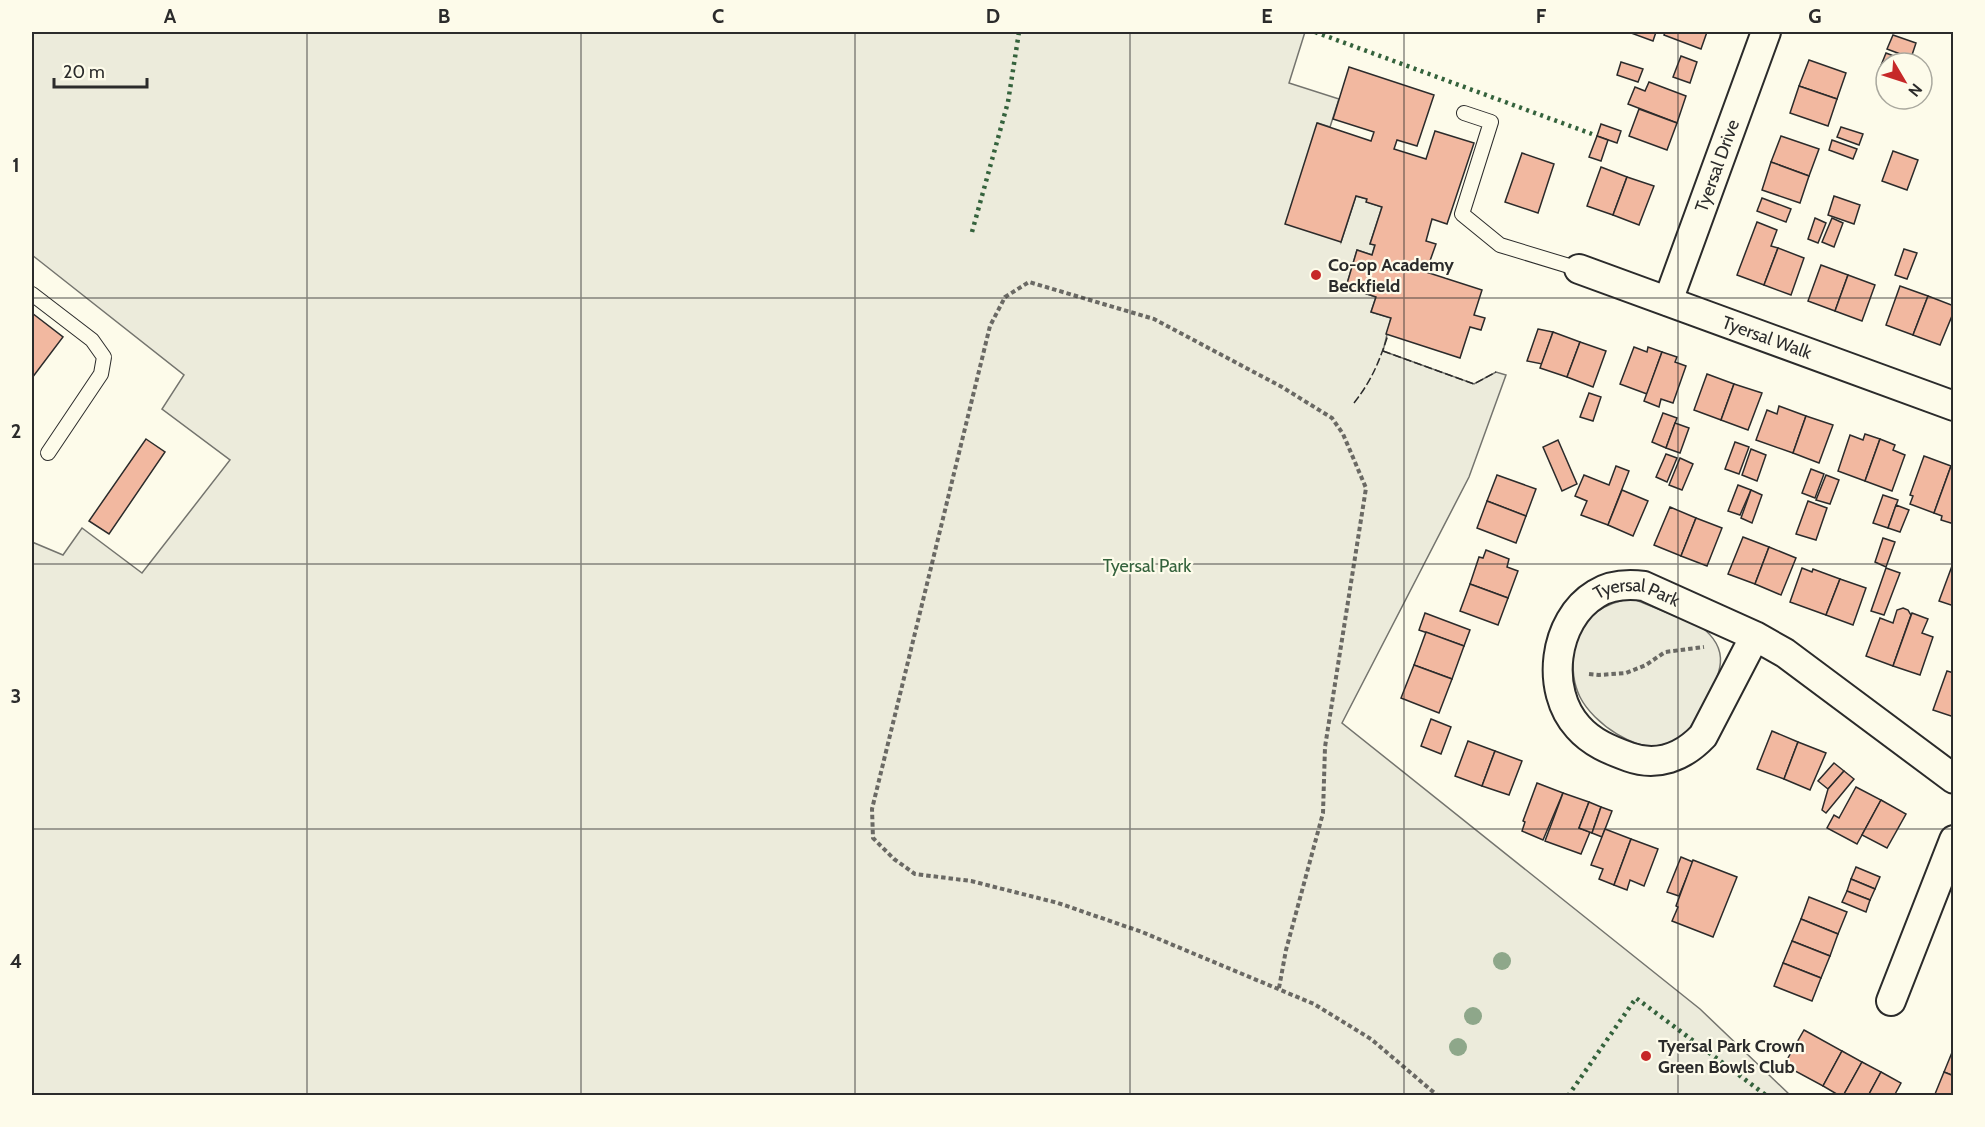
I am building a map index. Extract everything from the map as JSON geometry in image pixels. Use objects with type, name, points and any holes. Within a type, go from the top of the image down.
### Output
[{"type":"street","name":"Tyersal Drive","points":[[1668,301],[1766,32]]},
{"type":"street","name":"Tyersal Walk","points":[[1579,269],[1953,406]]},
{"type":"street","name":"Tyersal Park","points":[[1755,636],[1703,736],[1680,755],[1666,760],[1651,762],[1636,760],[1592,741],[1577,726],[1566,709],[1559,690],[1557,669],[1559,648],[1574,615],[1591,597],[1612,587],[1628,584],[1644,586],[1755,636],[1813,673],[1953,779]]},
{"type":"street","points":[[1891,1001],[1953,840]]},
{"type":"lane","points":[[1464,113],[1491,122],[1462,214],[1500,245],[1579,269]]},
{"type":"lane","points":[[32,294],[92,340],[104,357],[101,374],[48,453]]},
{"type":"path","points":[[1279,988],[1286,950],[1323,813],[1325,747],[1366,488],[1343,434],[1332,418],[1282,387],[1154,319],[1029,282],[1005,297],[990,326],[872,809],[873,838],[894,859],[915,874],[971,881],[1058,903],[1142,932],[1279,988],[1314,1004],[1371,1039],[1438,1095]]},
{"type":"path","points":[[1557,669],[1599,675],[1626,673],[1665,652],[1705,647]]},
{"type":"green space","points":[[32,32],[1305,32],[1289,83],[1339,99],[1330,127],[1318,123],[1341,242],[1356,196],[1382,207],[1370,244],[1375,245],[1372,255],[1357,250],[1346,287],[1376,297],[1371,312],[1391,318],[1383,351],[1474,384],[1496,372],[1506,375],[1469,477],[1342,723],[1700,1009],[1790,1095],[32,1095],[32,542],[63,555],[82,528],[142,573],[230,460],[162,409],[184,375],[32,255]]},
{"type":"green space","points":[[1624,600],[1636,600],[1700,626],[1711,635],[1720,654],[1718,674],[1696,718],[1679,739],[1667,745],[1655,747],[1643,745],[1617,734],[1605,726],[1586,707],[1576,686],[1573,658],[1580,632],[1590,617],[1605,607]]},
{"type":"building","points":[[1632,32],[1656,32],[1653,41]]},
{"type":"building","points":[[1665,32],[1707,32],[1701,49],[1664,35]]},
{"type":"building","points":[[1893,35],[1916,43],[1913,51],[1887,49]]},
{"type":"building","points":[[1681,56],[1697,62],[1690,83],[1673,77]]},
{"type":"building","points":[[1809,60],[1846,73],[1837,99],[1799,86]]},
{"type":"building","points":[[1621,62],[1643,69],[1638,82],[1617,75]]},
{"type":"building","points":[[1349,67],[1434,95],[1417,146],[1397,140],[1394,149],[1426,159],[1435,131],[1474,143],[1447,224],[1432,219],[1426,241],[1436,244],[1426,272],[1482,290],[1474,315],[1485,318],[1481,330],[1470,327],[1460,358],[1386,334],[1391,318],[1371,312],[1376,297],[1346,287],[1357,250],[1372,255],[1375,245],[1370,244],[1382,207],[1356,196],[1341,242],[1285,224],[1317,123],[1371,141],[1374,132],[1333,119]]},
{"type":"building","points":[[1649,82],[1686,96],[1677,123],[1628,104],[1635,87],[1645,91]]},
{"type":"building","points":[[1799,86],[1837,99],[1828,126],[1790,113]]},
{"type":"building","points":[[1639,109],[1677,123],[1667,150],[1629,136]]},
{"type":"building","points":[[1601,124],[1621,131],[1617,143],[1597,136]]},
{"type":"building","points":[[1841,127],[1863,134],[1859,145],[1837,137]]},
{"type":"building","points":[[1597,136],[1608,140],[1601,161],[1589,157]]},
{"type":"building","points":[[1781,136],[1819,149],[1809,176],[1771,162]]},
{"type":"building","points":[[1832,140],[1857,149],[1853,159],[1829,150]]},
{"type":"building","points":[[1893,151],[1918,160],[1907,190],[1882,181]]},
{"type":"building","points":[[1522,153],[1554,164],[1538,213],[1505,202]]},
{"type":"building","points":[[1771,162],[1809,176],[1800,203],[1762,190]]},
{"type":"building","points":[[1601,167],[1627,177],[1613,215],[1587,206]]},
{"type":"building","points":[[1627,177],[1654,186],[1639,225],[1613,215]]},
{"type":"building","points":[[1834,196],[1860,205],[1854,224],[1828,215]]},
{"type":"building","points":[[1762,198],[1791,209],[1786,222],[1757,211]]},
{"type":"building","points":[[1815,218],[1826,223],[1818,243],[1808,239]]},
{"type":"building","points":[[1832,218],[1843,223],[1834,247],[1822,242]]},
{"type":"building","points":[[1757,222],[1777,230],[1771,246],[1778,248],[1764,285],[1737,275]]},
{"type":"building","points":[[1778,248],[1804,258],[1791,295],[1764,285]]},
{"type":"building","points":[[1904,249],[1917,253],[1907,279],[1895,275]]},
{"type":"building","points":[[1821,265],[1848,275],[1835,311],[1808,301]]},
{"type":"building","points":[[1848,275],[1875,285],[1862,321],[1835,311]]},
{"type":"building","points":[[1900,286],[1928,296],[1913,335],[1886,325]]},
{"type":"building","points":[[1928,296],[1954,306],[1940,345],[1913,335]]},
{"type":"building","points":[[32,313],[63,337],[32,378]]},
{"type":"building","points":[[1538,329],[1553,332],[1542,364],[1527,361]]},
{"type":"building","points":[[1553,332],[1580,342],[1567,377],[1540,368]]},
{"type":"building","points":[[1580,342],[1606,351],[1593,387],[1567,377]]},
{"type":"building","points":[[1634,347],[1647,352],[1648,347],[1662,352],[1647,394],[1620,384]]},
{"type":"building","points":[[1662,352],[1677,357],[1675,362],[1686,366],[1673,403],[1661,399],[1659,407],[1644,401]]},
{"type":"building","points":[[1707,374],[1734,384],[1721,420],[1694,410]]},
{"type":"building","points":[[1734,384],[1762,393],[1748,430],[1721,420]]},
{"type":"building","points":[[1589,393],[1601,397],[1593,421],[1580,417]]},
{"type":"building","points":[[1779,406],[1806,416],[1793,453],[1756,440],[1767,410],[1777,414]]},
{"type":"building","points":[[1663,413],[1677,418],[1666,448],[1652,442]]},
{"type":"building","points":[[1806,416],[1833,425],[1819,463],[1793,453]]},
{"type":"building","points":[[1675,423],[1689,428],[1680,453],[1666,448]]},
{"type":"building","points":[[1865,434],[1880,439],[1865,481],[1838,471],[1850,435],[1863,440]]},
{"type":"building","points":[[146,439],[165,452],[109,534],[89,521]]},
{"type":"building","points":[[1880,439],[1895,445],[1893,450],[1905,455],[1892,491],[1865,481]]},
{"type":"building","points":[[1558,440],[1577,484],[1562,491],[1543,447]]},
{"type":"building","points":[[1735,442],[1749,447],[1739,474],[1725,469]]},
{"type":"building","points":[[1751,449],[1766,455],[1757,481],[1742,475]]},
{"type":"building","points":[[1666,454],[1677,458],[1667,482],[1656,477]]},
{"type":"building","points":[[1924,456],[1951,466],[1934,513],[1910,504],[1913,496],[1910,495]]},
{"type":"building","points":[[1680,458],[1693,464],[1682,490],[1669,485]]},
{"type":"building","points":[[1616,466],[1629,471],[1608,525],[1581,515],[1587,501],[1575,496],[1584,475],[1609,485]]},
{"type":"building","points":[[1951,466],[1954,467],[1954,524],[1941,520],[1942,516],[1934,513]]},
{"type":"building","points":[[1811,469],[1824,474],[1815,498],[1802,493]]},
{"type":"building","points":[[1497,475],[1536,489],[1526,516],[1487,501]]},
{"type":"building","points":[[1826,475],[1839,480],[1830,504],[1816,500]]},
{"type":"building","points":[[1738,485],[1751,490],[1740,515],[1728,511]]},
{"type":"building","points":[[1622,490],[1648,501],[1633,536],[1608,525]]},
{"type":"building","points":[[1751,490],[1762,495],[1752,523],[1741,518]]},
{"type":"building","points":[[1883,495],[1898,500],[1888,528],[1873,523]]},
{"type":"building","points":[[1487,501],[1526,516],[1516,543],[1477,528]]},
{"type":"building","points":[[1808,501],[1827,508],[1816,540],[1796,534]]},
{"type":"building","points":[[1896,505],[1909,510],[1900,532],[1888,528]]},
{"type":"building","points":[[1670,507],[1696,518],[1681,556],[1654,545]]},
{"type":"building","points":[[1696,518],[1722,528],[1707,566],[1681,556]]},
{"type":"building","points":[[1743,537],[1769,547],[1755,584],[1728,574]]},
{"type":"building","points":[[1883,538],[1895,542],[1886,567],[1875,562]]},
{"type":"building","points":[[1769,547],[1796,558],[1781,595],[1755,584]]},
{"type":"building","points":[[1486,550],[1509,559],[1507,567],[1518,571],[1508,598],[1470,584],[1479,557],[1483,558]]},
{"type":"building","points":[[1952,566],[1954,566],[1954,606],[1939,601]]},
{"type":"building","points":[[1802,568],[1812,572],[1813,569],[1840,579],[1826,615],[1790,602]]},
{"type":"building","points":[[1886,568],[1900,573],[1884,615],[1871,611]]},
{"type":"building","points":[[1840,579],[1866,588],[1853,625],[1826,615]]},
{"type":"building","points":[[1470,584],[1508,598],[1498,625],[1460,611]]},
{"type":"building","points":[[1903,608],[1911,615],[1893,666],[1866,656],[1880,618],[1893,623],[1897,610]]},
{"type":"building","points":[[1425,613],[1470,630],[1464,646],[1419,630]]},
{"type":"building","points":[[1912,613],[1928,619],[1922,633],[1933,637],[1920,675],[1893,666]]},
{"type":"building","points":[[1426,632],[1464,646],[1452,679],[1414,665]]},
{"type":"building","points":[[1414,665],[1452,679],[1439,713],[1401,698]]},
{"type":"building","points":[[1947,671],[1954,673],[1954,717],[1933,710]]},
{"type":"building","points":[[1431,719],[1451,727],[1441,754],[1421,746]]},
{"type":"building","points":[[1772,731],[1798,742],[1784,779],[1757,769]]},
{"type":"building","points":[[1468,741],[1495,751],[1482,786],[1455,776]]},
{"type":"building","points":[[1798,742],[1826,753],[1810,790],[1784,779]]},
{"type":"building","points":[[1495,751],[1522,761],[1509,795],[1482,786]]},
{"type":"building","points":[[1834,763],[1844,771],[1828,789],[1818,781]]},
{"type":"building","points":[[1844,771],[1854,779],[1826,813],[1822,810],[1828,789]]},
{"type":"building","points":[[1537,783],[1563,793],[1543,840],[1522,831],[1525,822],[1523,821]]},
{"type":"building","points":[[1856,787],[1881,800],[1857,844],[1827,828],[1834,815],[1839,818]]},
{"type":"building","points":[[1563,793],[1589,802],[1579,828],[1590,832],[1581,854],[1545,841]]},
{"type":"building","points":[[1881,800],[1906,814],[1887,848],[1862,835]]},
{"type":"building","points":[[1589,802],[1601,807],[1592,833],[1579,828]]},
{"type":"building","points":[[1601,807],[1612,811],[1602,837],[1592,833]]},
{"type":"building","points":[[1605,829],[1631,839],[1614,885],[1599,879],[1603,869],[1591,865]]},
{"type":"building","points":[[1631,839],[1658,849],[1644,886],[1630,880],[1627,890],[1614,885]]},
{"type":"building","points":[[1681,857],[1693,862],[1679,896],[1667,892]]},
{"type":"building","points":[[1693,860],[1737,877],[1713,937],[1672,921]]},
{"type":"building","points":[[1856,867],[1880,877],[1875,889],[1851,879]]},
{"type":"building","points":[[1851,879],[1875,889],[1870,900],[1847,891]]},
{"type":"building","points":[[1847,891],[1870,900],[1866,912],[1842,902]]},
{"type":"building","points":[[1809,897],[1847,912],[1838,934],[1801,919]]},
{"type":"building","points":[[1801,919],[1838,934],[1830,956],[1792,941]]},
{"type":"building","points":[[1792,941],[1830,956],[1821,978],[1783,963]]},
{"type":"building","points":[[1783,963],[1821,978],[1812,1001],[1774,986]]},
{"type":"building","points":[[1804,1030],[1842,1051],[1823,1086],[1784,1065]]},
{"type":"building","points":[[1954,1050],[1954,1076],[1944,1072]]},
{"type":"building","points":[[1842,1051],[1862,1062],[1843,1096],[1840,1096],[1823,1086]]},
{"type":"building","points":[[1862,1062],[1881,1072],[1868,1096],[1843,1096]]},
{"type":"building","points":[[1881,1072],[1901,1083],[1894,1096],[1868,1096]]},
{"type":"building","points":[[1944,1072],[1954,1076],[1954,1096],[1935,1094]]},
{"type":"hedge","points":[[972,232],[1008,102],[1019,32]]},
{"type":"hedge","points":[[1315,32],[1592,134]]},
{"type":"hedge","points":[[1568,1096],[1636,998],[1767,1096]]},
{"type":"fence","points":[[1354,403],[1366,386],[1388,335]]},
{"type":"fence","points":[[1383,351],[1474,384],[1496,372]]},
{"type":"place","name":"Co-op Academy Beckfield","points":[[1316,275]]},
{"type":"place","name":"Tyersal Park Crown Green Bowls Club","points":[[1646,1056]]}]
